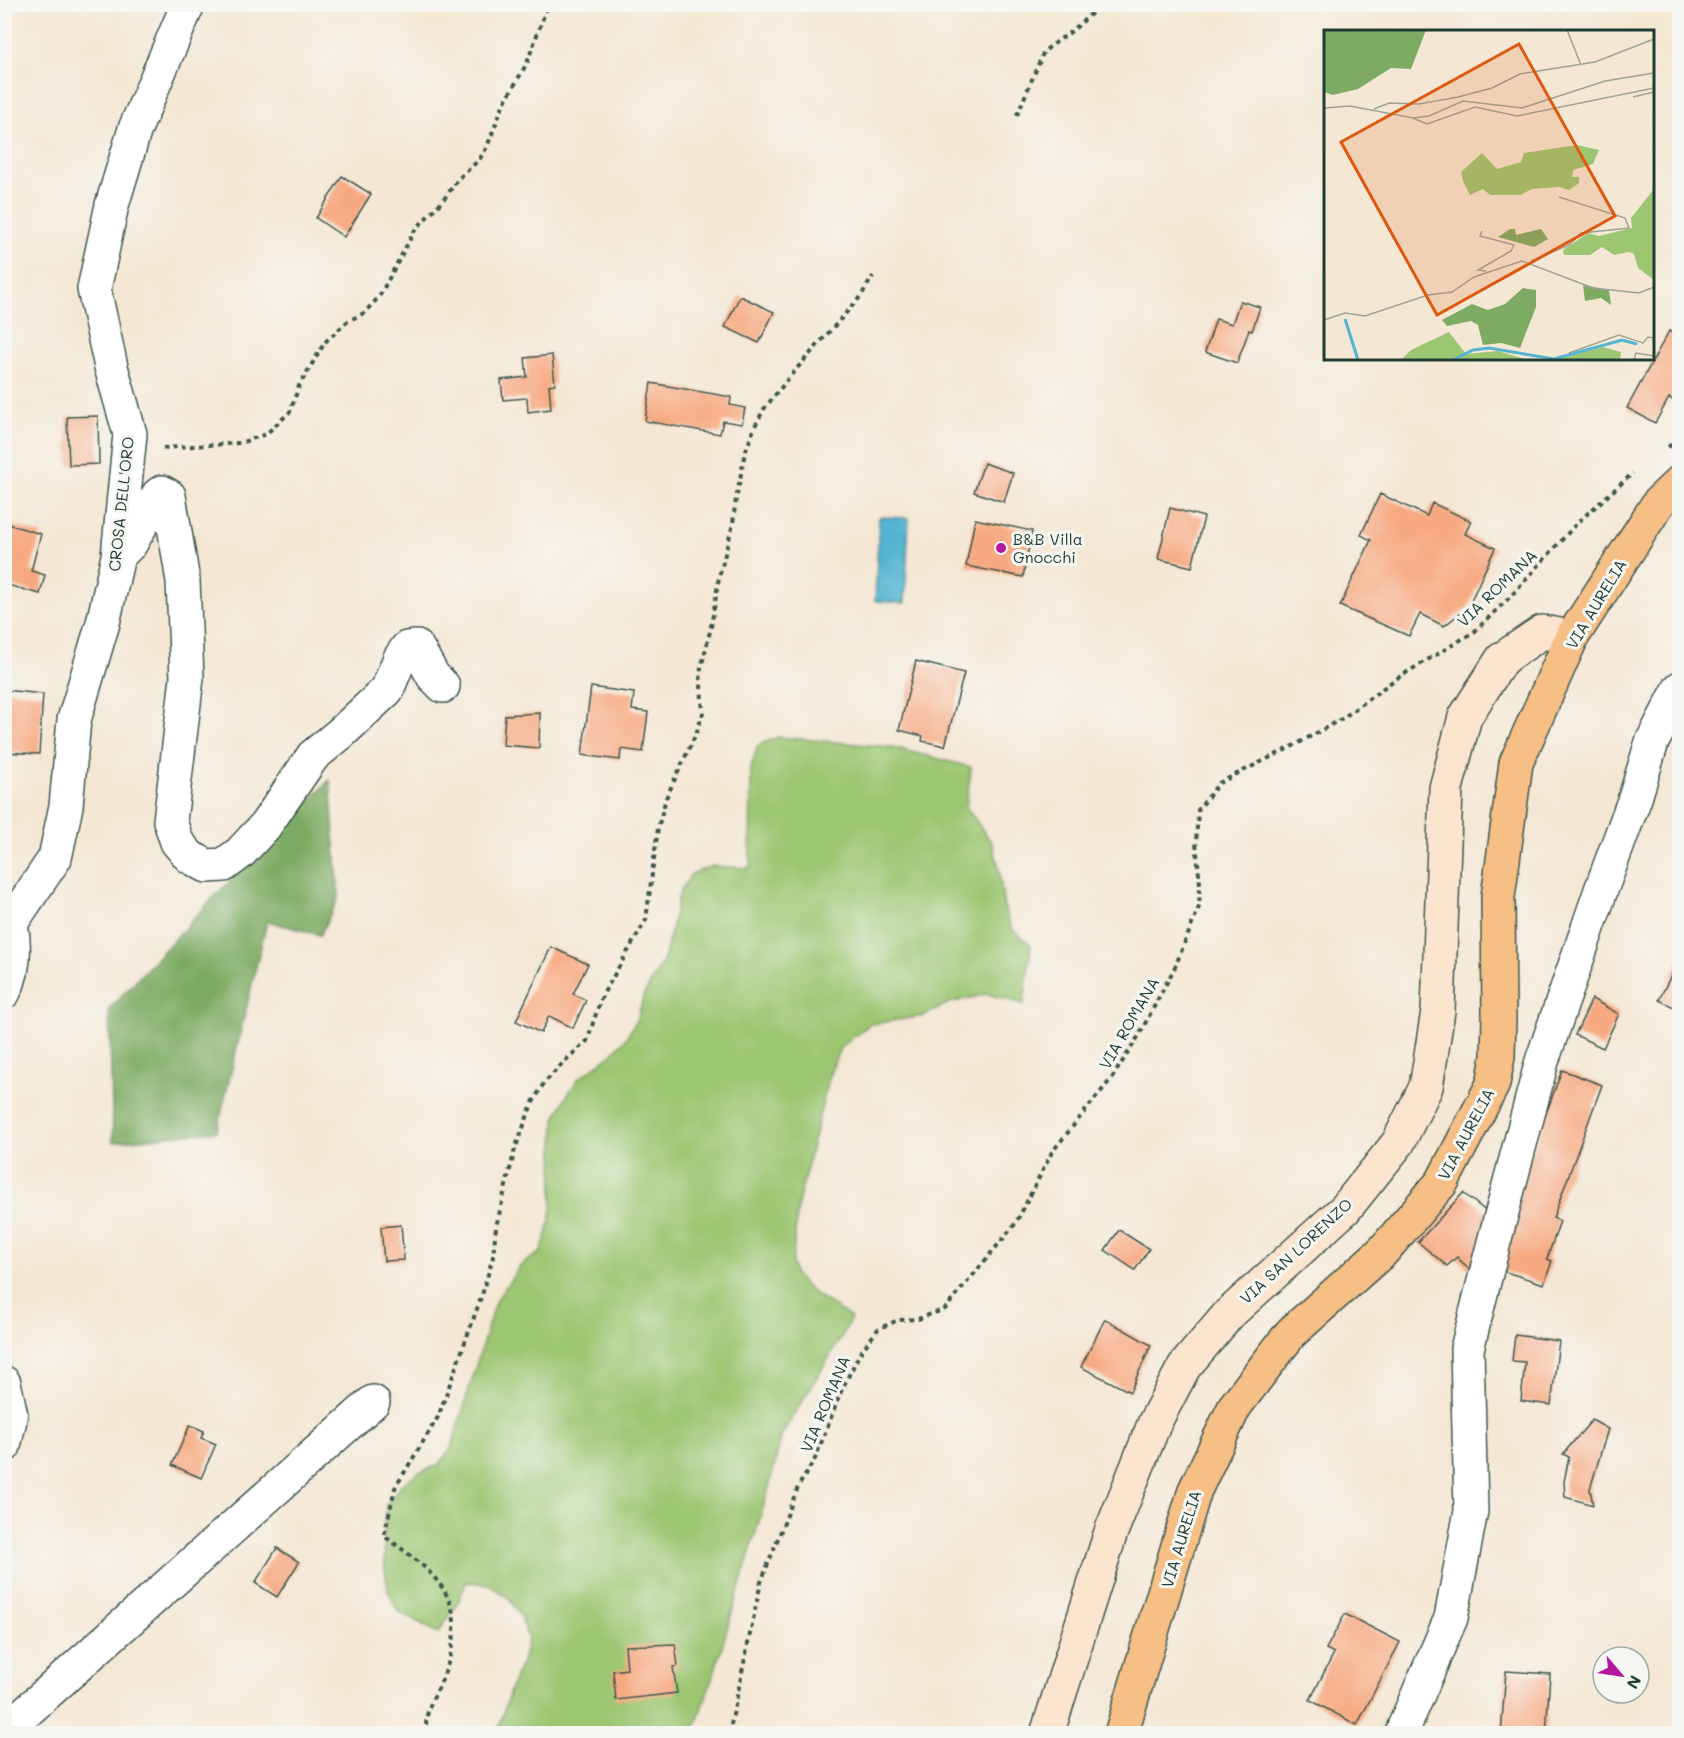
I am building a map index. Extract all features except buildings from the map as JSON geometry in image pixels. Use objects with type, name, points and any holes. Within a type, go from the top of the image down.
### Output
[{"type":"main road","name":"VIA AURELIA","points":[[1122,1734],[1195,1490],[1235,1406],[1291,1333],[1383,1251],[1442,1182],[1493,1084],[1498,1057],[1498,897],[1516,763],[1572,637],[1659,502],[1680,482]]},
{"type":"main road","name":"VIA SAN LORENZO","points":[[1047,1734],[1111,1532],[1155,1422],[1184,1366],[1228,1314],[1268,1281],[1345,1209],[1398,1143],[1426,1087],[1438,1011],[1446,788],[1465,717],[1502,658],[1542,632],[1572,637]]},
{"type":"street","name":"CROSA DELL'ORO","points":[[8,926],[55,858],[66,806],[74,720],[103,623],[118,556],[130,434],[94,289],[112,205],[135,129],[188,4]]},
{"type":"street","points":[[118,556],[131,543],[158,495],[162,492],[169,496],[183,581],[187,678],[170,821],[177,842],[190,856],[207,866],[224,865],[240,853],[265,826],[313,756],[387,690],[400,658],[407,648],[417,647],[433,676],[443,686]]},
{"type":"street","points":[[1401,1734],[1451,1618],[1471,1511],[1467,1349],[1542,1061],[1635,798],[1652,742],[1680,688]]},
{"type":"street","points":[[4,992],[14,957],[14,940],[8,926]]},
{"type":"street","points":[[1498,1057],[1542,1061]]},
{"type":"street","points":[[4,1383],[11,1415],[4,1446]]},
{"type":"street","points":[[5,1734],[34,1704],[373,1402]]},
{"type":"path","points":[[128,447],[169,448],[240,443],[266,434],[290,412],[303,378],[324,342],[348,321],[364,313],[379,297],[415,230],[444,199],[459,178],[479,160],[491,138],[503,105],[527,63],[548,4]]},
{"type":"path","points":[[1017,115],[1044,51],[1073,30],[1102,4]]},
{"type":"path","points":[[426,1734],[426,1718],[431,1701],[443,1678],[454,1641],[452,1605],[443,1586],[424,1565],[384,1536],[395,1488],[438,1417],[467,1339],[493,1257],[495,1227],[515,1149],[532,1104],[544,1083],[587,1041],[602,996],[646,920],[658,828],[666,798],[696,734],[703,713],[699,673],[711,627],[718,577],[733,524],[745,453],[754,426],[764,409],[792,374],[861,296],[873,276]]},
{"type":"path","points":[[1664,451],[1680,439]]},
{"type":"path","name":"VIA ROMANA","points":[[729,1734],[761,1582],[798,1487],[815,1459],[842,1389],[860,1353],[878,1329],[898,1320],[918,1319],[945,1309],[1016,1223],[1052,1152],[1112,1078],[1174,967],[1199,907],[1200,884],[1196,843],[1198,810],[1219,783],[1343,718],[1394,680],[1474,632],[1511,596],[1578,522],[1640,468]]},
{"type":"green space","points":[[779,737],[892,747],[971,767],[966,807],[992,843],[998,863],[1004,907],[1012,929],[1031,945],[1024,1004],[987,994],[949,1003],[924,1016],[870,1024],[840,1048],[829,1076],[798,1204],[792,1263],[794,1273],[808,1289],[851,1318],[782,1434],[768,1491],[714,1673],[693,1733],[497,1733],[528,1639],[521,1617],[509,1598],[488,1584],[466,1582],[457,1605],[438,1633],[398,1611],[388,1591],[385,1569],[386,1505],[400,1486],[418,1473],[439,1465],[452,1447],[495,1302],[521,1265],[541,1252],[548,1231],[552,1209],[555,1119],[578,1079],[612,1054],[627,1037],[638,1017],[643,997],[665,957],[679,894],[691,874],[712,866],[750,868],[751,767],[758,745]]},
{"type":"green space","points":[[330,780],[339,897],[320,935],[267,921],[217,1131],[113,1142],[109,1009],[214,897]]},
{"type":"water","points":[[879,517],[909,518],[905,603],[875,601]]},
{"type":"place","name":"B&B Villa Gnocchi","points":[[1001,548]]}]
